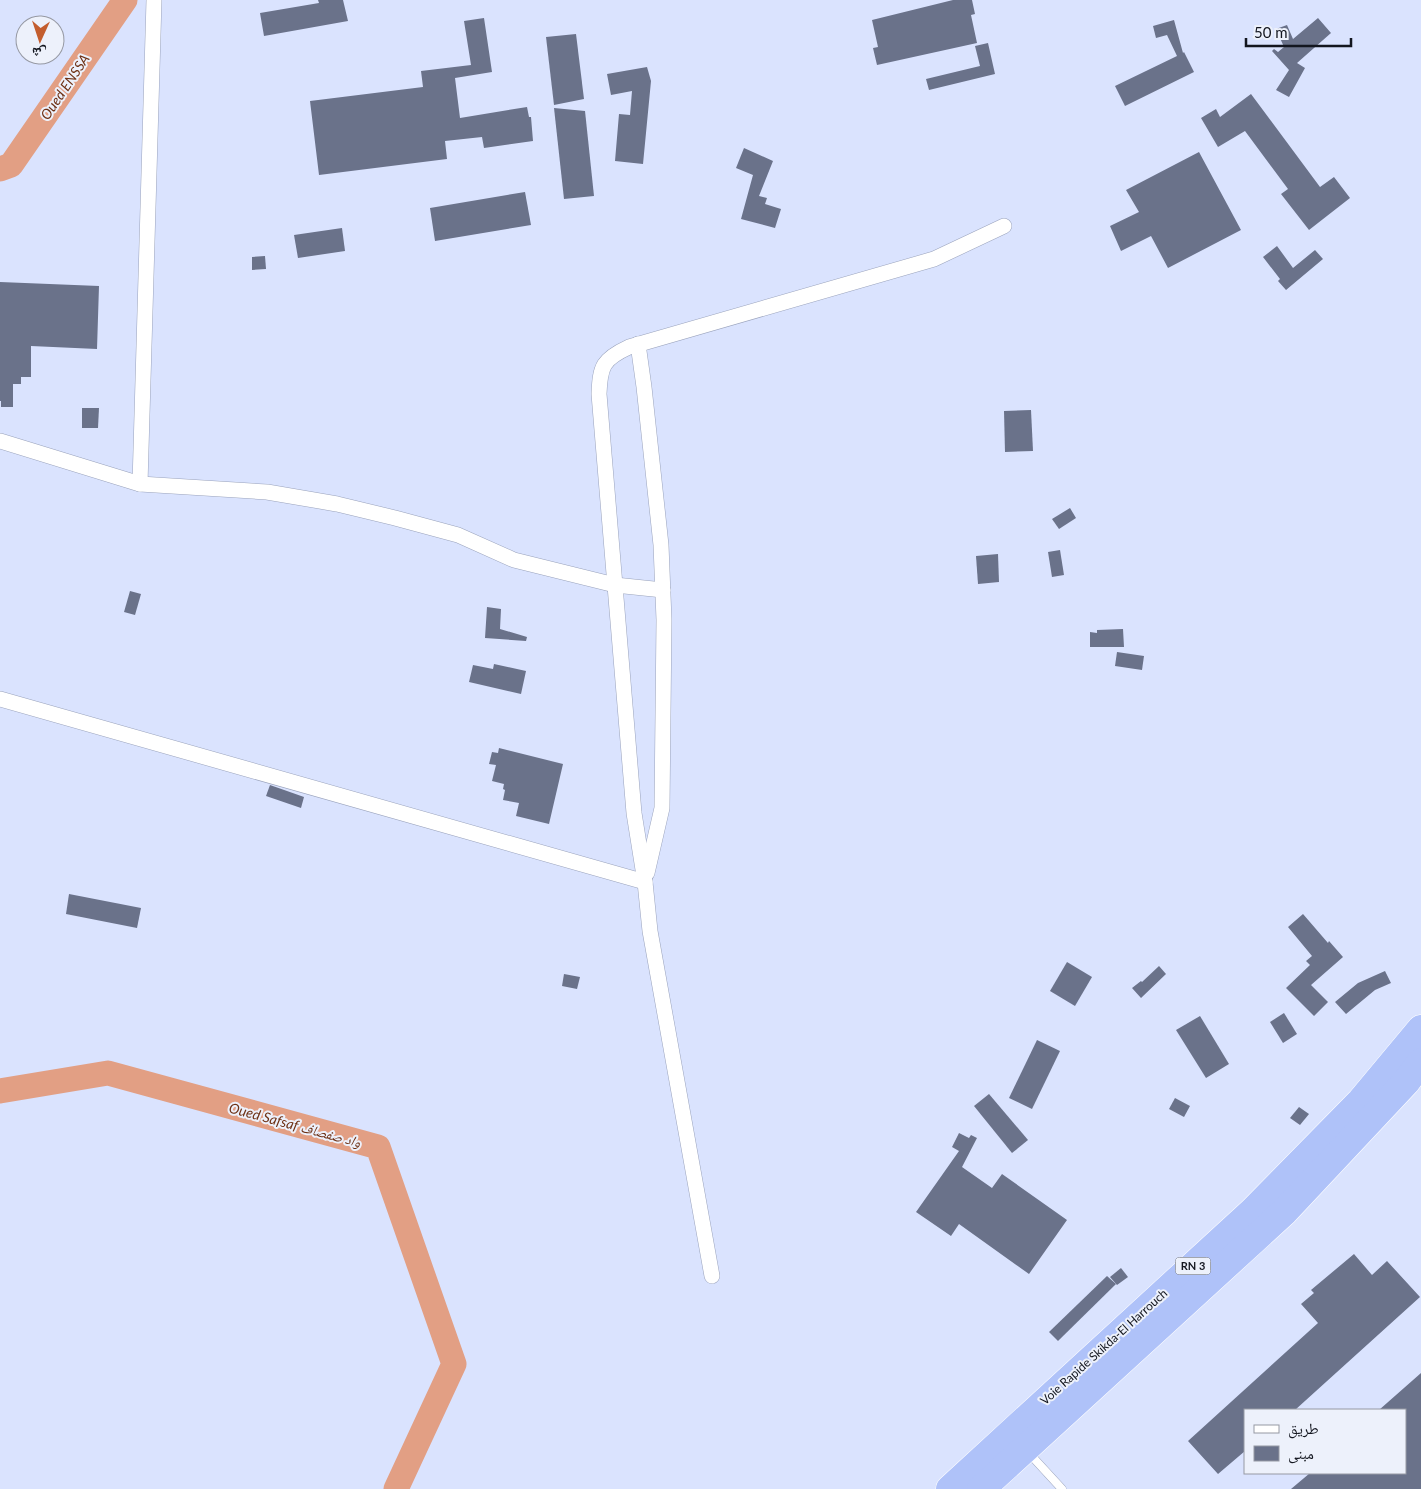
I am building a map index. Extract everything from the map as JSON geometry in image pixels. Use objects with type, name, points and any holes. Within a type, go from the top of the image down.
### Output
[{"type":"highway","name":"Voie Rapide Skikda-El Harrouch","points":[[950,1489],[1254,1211],[1361,1101],[1421,1029]]},
{"type":"highway","name":"Voie Rapide Skikda-El Harrouch","points":[[981,1489],[1284,1212],[1406,1082],[1421,1062]]},
{"type":"highway","points":[[1374,1116],[1421,1078]]},
{"type":"street","points":[[140,484],[154,0]]},
{"type":"street","points":[[712,1276],[650,931],[645,882],[634,812],[599,394],[600,374],[604,365],[613,354],[638,344],[934,259],[1004,226]]},
{"type":"street","points":[[638,344],[660,535],[664,620],[662,808],[645,882]]},
{"type":"street","points":[[0,441],[140,484],[267,492],[337,504],[458,535],[514,560],[615,585],[663,590]]},
{"type":"street","points":[[0,699],[645,882]]},
{"type":"lane","points":[[1025,1449],[1062,1489]]},
{"type":"building","points":[[318,0],[343,0],[348,21],[264,36],[260,13],[319,3]]},
{"type":"building","points":[[953,0],[972,0],[975,14],[971,15],[977,43],[877,65],[873,48],[878,47],[872,20]]},
{"type":"building","points":[[484,18],[492,72],[455,78],[460,118],[527,107],[529,117],[531,117],[533,141],[484,148],[482,137],[445,141],[447,159],[319,175],[310,101],[423,87],[421,71],[471,65],[464,21]]},
{"type":"building","points":[[1318,18],[1331,33],[1297,63],[1305,68],[1289,97],[1276,90],[1289,70],[1272,51],[1274,49],[1278,52],[1284,47],[1276,29],[1287,25],[1293,39]]},
{"type":"building","points":[[1174,20],[1183,53],[1194,72],[1125,106],[1115,86],[1177,56],[1167,35],[1156,38],[1153,26]]},
{"type":"building","points":[[576,34],[584,99],[554,105],[546,37]]},
{"type":"building","points":[[988,43],[995,74],[929,90],[926,79],[980,66],[975,46]]},
{"type":"building","points":[[647,67],[651,81],[643,164],[615,161],[619,114],[630,115],[632,91],[611,95],[607,74]]},
{"type":"building","points":[[1251,94],[1320,187],[1334,177],[1350,198],[1309,230],[1281,194],[1288,189],[1245,131],[1218,147],[1201,118],[1216,109],[1220,117]]},
{"type":"building","points":[[554,108],[585,111],[594,196],[564,199]]},
{"type":"building","points":[[744,148],[773,161],[759,196],[767,198],[765,204],[781,209],[775,228],[741,219],[753,175],[736,168]]},
{"type":"building","points":[[1199,152],[1241,230],[1168,268],[1151,236],[1121,251],[1110,226],[1139,212],[1126,190]]},
{"type":"building","points":[[525,192],[531,225],[435,241],[430,208]]},
{"type":"building","points":[[342,228],[345,251],[298,258],[294,235]]},
{"type":"building","points":[[1277,246],[1293,268],[1315,250],[1323,259],[1286,290],[1263,257]]},
{"type":"building","points":[[265,256],[266,269],[252,270],[252,257]]},
{"type":"building","points":[[0,282],[99,286],[97,349],[31,346],[31,377],[21,377],[21,384],[13,384],[13,407],[1,407],[0,401]]},
{"type":"building","points":[[82,408],[99,408],[98,428],[82,428]]},
{"type":"building","points":[[1031,410],[1033,451],[1005,452],[1004,411]]},
{"type":"building","points":[[1070,508],[1076,518],[1059,529],[1052,519]]},
{"type":"building","points":[[1060,550],[1064,575],[1052,577],[1048,552]]},
{"type":"building","points":[[998,554],[999,582],[978,584],[976,556]]},
{"type":"building","points":[[130,591],[141,594],[135,615],[124,612]]},
{"type":"building","points":[[487,607],[501,609],[500,629],[527,637],[526,641],[485,638]]},
{"type":"building","points":[[1123,629],[1124,647],[1090,647],[1090,632],[1097,633],[1097,630]]},
{"type":"building","points":[[1117,652],[1144,656],[1142,670],[1115,666]]},
{"type":"building","points":[[494,664],[526,671],[521,694],[469,682],[473,665],[493,669]]},
{"type":"building","points":[[499,748],[563,764],[549,824],[516,816],[519,803],[503,800],[504,784],[492,781],[496,765],[489,764],[492,752],[498,753]]},
{"type":"building","points":[[270,785],[304,797],[301,808],[266,796]]},
{"type":"building","points":[[69,894],[141,908],[137,928],[66,914]]},
{"type":"building","points":[[1303,914],[1343,957],[1311,985],[1328,1002],[1314,1016],[1286,988],[1310,965],[1306,961],[1312,956],[1288,927]]},
{"type":"building","points":[[1067,962],[1092,977],[1075,1006],[1050,991]]},
{"type":"building","points":[[1159,966],[1166,974],[1141,998],[1132,988],[1142,982]]},
{"type":"building","points":[[1385,971],[1391,983],[1375,990],[1346,1014],[1335,1002],[1358,983]]},
{"type":"building","points":[[564,974],[580,977],[577,989],[562,986]]},
{"type":"building","points":[[1284,1013],[1297,1034],[1283,1043],[1270,1022]]},
{"type":"building","points":[[1200,1016],[1229,1064],[1206,1078],[1176,1030]]},
{"type":"building","points":[[1037,1040],[1060,1051],[1032,1109],[1009,1098]]},
{"type":"building","points":[[989,1094],[1028,1140],[1012,1153],[974,1106]]},
{"type":"building","points":[[1175,1098],[1190,1106],[1184,1117],[1169,1109]]},
{"type":"building","points":[[1299,1107],[1309,1114],[1300,1125],[1290,1118]]},
{"type":"building","points":[[959,1133],[969,1138],[971,1135],[977,1138],[962,1167],[992,1188],[1002,1174],[1067,1220],[1029,1274],[959,1224],[951,1236],[916,1212],[959,1151],[952,1147]]},
{"type":"building","points":[[1354,1254],[1372,1275],[1387,1261],[1420,1297],[1296,1409],[1244,1409],[1244,1452],[1218,1474],[1188,1441],[1318,1323],[1301,1304],[1314,1293],[1311,1290]]},
{"type":"building","points":[[1121,1268],[1128,1277],[1117,1285],[1110,1277]]},
{"type":"building","points":[[1107,1276],[1116,1284],[1058,1341],[1049,1332]]},
{"type":"building","points":[[1421,1373],[1421,1489],[1291,1489],[1309,1474],[1406,1474],[1406,1409],[1380,1409]]},
{"type":"waterway","name":"Oued ENSSA","points":[[0,169],[11,165],[125,0]]},
{"type":"waterway","name":"Oued Safsaf واد صفصاف","points":[[0,1091],[108,1073],[378,1147],[454,1364],[396,1489]]}]
